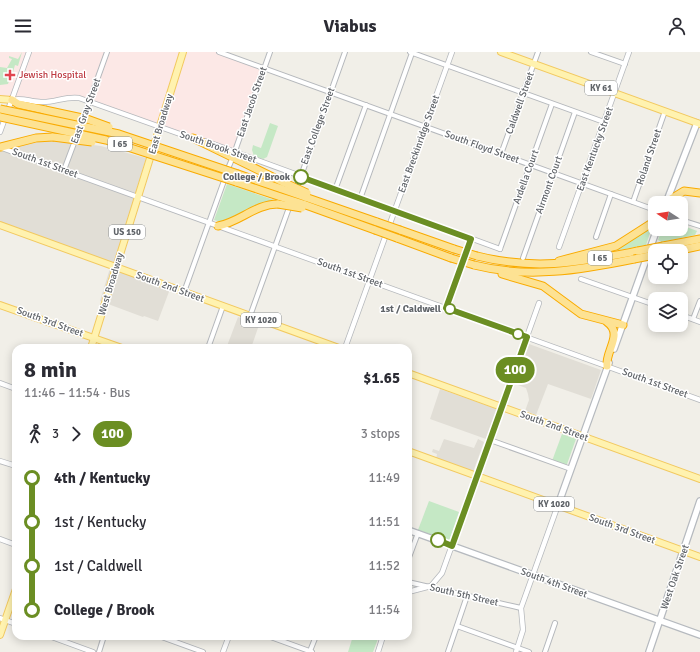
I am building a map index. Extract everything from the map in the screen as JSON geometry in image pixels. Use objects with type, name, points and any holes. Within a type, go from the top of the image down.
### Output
[{"type":"highway","points":[[12,100],[18,104],[87,119],[148,143]]},
{"type":"highway","name":"I 65","points":[[0,109],[100,129],[148,143],[238,178]]},
{"type":"highway","name":"I 65","points":[[0,117],[106,140],[283,190],[327,213],[451,258],[476,266],[511,274],[572,270],[648,256]]},
{"type":"highway","points":[[0,147],[36,138],[52,137],[139,150]]},
{"type":"highway","points":[[193,138],[234,155],[283,190]]},
{"type":"highway","points":[[677,196],[684,192],[691,191],[700,193]]},
{"type":"highway","points":[[218,226],[234,221],[258,207],[304,200]]},
{"type":"highway","name":"I 65","points":[[304,200],[357,215],[454,249],[512,264],[550,264],[638,251],[700,239]]},
{"type":"highway","points":[[562,262],[616,246],[648,225]]},
{"type":"highway","points":[[688,248],[700,246]]},
{"type":"highway","points":[[511,274],[543,286],[569,307],[582,315],[623,325]]},
{"type":"highway","points":[[607,321],[612,326],[615,333],[606,361],[607,366]]},
{"type":"main road","name":"East Broadway","points":[[138,197],[183,52]]},
{"type":"main road","name":"KY 61","points":[[501,52],[699,122]]},
{"type":"main road","name":"South Brook Street","points":[[0,99],[12,100]]},
{"type":"main road","points":[[669,196],[699,122]]},
{"type":"main road","name":"West Broadway","points":[[92,344],[138,197]]},
{"type":"main road","name":"South 2nd Street","points":[[0,225],[328,344]]},
{"type":"main road","points":[[558,505],[654,236]]},
{"type":"main road","name":"South 3rd Street","points":[[0,305],[111,344]]},
{"type":"main road","name":"South 2nd Street","points":[[412,374],[700,479]]},
{"type":"main road","name":"South 3rd Street","points":[[412,452],[700,557]]},
{"type":"main road","name":"West Oak Street","points":[[649,652],[684,551],[698,517],[700,501]]},
{"type":"main road","name":"South 4th Street","points":[[412,531],[700,635]]},
{"type":"main road","points":[[0,635],[3,619],[12,598]]},
{"type":"street","points":[[0,132],[29,52]]},
{"type":"street","name":"East Gray Street","points":[[64,170],[107,52]]},
{"type":"street","name":"South Floyd Street","points":[[219,52],[648,207]]},
{"type":"street","name":"East Jacob Street","points":[[184,292],[270,52]]},
{"type":"street","name":"East College Street","points":[[250,316],[345,52]]},
{"type":"street","points":[[360,198],[411,52],[604,122]]},
{"type":"street","name":"East Breckinridge Street","points":[[346,344],[452,52]]},
{"type":"street","name":"Caldwell Street","points":[[501,154],[538,52]]},
{"type":"street","points":[[591,52],[625,64]]},
{"type":"street","name":"East Kentucky Street","points":[[559,247],[629,52]]},
{"type":"street","name":"South Brook Street","points":[[12,100],[18,98],[43,102],[73,97],[89,101],[193,138]]},
{"type":"street","name":"Ardella Court","points":[[500,249],[552,104]]},
{"type":"street","points":[[335,190],[366,105]]},
{"type":"street","name":"Roland Street","points":[[633,202],[665,111]]},
{"type":"street","name":"Airmont Court","points":[[523,258],[575,112]]},
{"type":"street","name":"South 1st Street","points":[[0,147],[700,400]]},
{"type":"street","name":"South Brook Street","points":[[234,155],[301,177],[500,249]]},
{"type":"street","points":[[596,237],[611,194]]},
{"type":"street","points":[[688,222],[700,226]]},
{"type":"street","points":[[446,308],[471,239]]},
{"type":"street","points":[[581,279],[648,303]]},
{"type":"street","points":[[693,319],[700,301]]},
{"type":"street","points":[[412,591],[434,585],[440,577],[539,303]]},
{"type":"street","points":[[209,344],[223,306]]},
{"type":"street","points":[[688,317],[700,322]]},
{"type":"street","points":[[0,383],[12,388]]},
{"type":"street","points":[[490,440],[571,469]]},
{"type":"street","points":[[0,461],[12,465]]},
{"type":"street","points":[[517,650],[523,630],[520,608],[558,505]]},
{"type":"street","points":[[412,549],[418,533]]},
{"type":"street","points":[[0,539],[12,544]]},
{"type":"street","name":"South 5th Street","points":[[412,583],[520,608]]},
{"type":"street","points":[[448,652],[467,596]]},
{"type":"street","points":[[545,652],[555,623]]},
{"type":"street","points":[[457,626],[517,650],[529,652]]},
{"type":"street","points":[[60,640],[93,652]]},
{"type":"street","points":[[98,652],[102,640]]},
{"type":"street","points":[[170,640],[203,652]]},
{"type":"street","points":[[223,652],[228,640]]},
{"type":"street","points":[[279,640],[311,652],[315,640]]},
{"type":"street","points":[[378,652],[382,640]]},
{"type":"shaded area","points":[[0,52],[219,52],[264,68],[235,151],[79,98],[50,101],[0,99]]},
{"type":"shaded area","points":[[53,140],[101,146],[146,158],[113,268],[170,289],[158,321],[100,301],[111,265],[0,224],[0,148]]},
{"type":"shaded area","points":[[238,317],[259,325],[252,344],[228,344]]},
{"type":"shaded area","points":[[529,344],[601,370],[591,399],[548,384],[536,415],[525,411],[529,400],[526,388],[515,384]]},
{"type":"shaded area","points":[[440,389],[497,409],[486,439],[430,419]]},
{"type":"shaded area","points":[[444,439],[474,448],[478,439],[484,442],[473,472],[436,459],[437,454],[432,452],[433,449],[439,451]]},
{"type":"green space","points":[[22,52],[18,66],[15,65],[13,72],[9,73],[8,75],[10,78],[8,84],[0,85],[0,67],[7,68],[12,59],[9,58],[9,56],[18,59]]},
{"type":"green space","points":[[270,123],[278,126],[267,157],[263,159],[254,156],[252,150],[253,145],[261,148]]},
{"type":"green space","points":[[227,184],[286,204],[268,206],[232,220],[214,220]]},
{"type":"green space","points":[[648,227],[649,236],[646,245],[582,257],[607,251]]},
{"type":"green space","points":[[688,228],[700,232],[697,231],[695,235],[662,242],[658,240],[659,236],[688,236]]},
{"type":"green space","points":[[562,434],[576,439],[566,467],[552,461]]},
{"type":"green space","points":[[429,501],[459,512],[449,541],[418,530]]},
{"type":"green space","points":[[352,640],[378,640],[373,652],[348,652]]},
{"type":"bus line","name":"100","points":[[301,177],[471,239],[446,308],[527,337],[452,546],[438,540]]},
{"type":"place","name":"Jewish Hospital","points":[[10,75]]},
{"type":"place","name":"College / Brook","points":[[301,177]]},
{"type":"place","name":"1st / Caldwell","points":[[450,309]]}]
